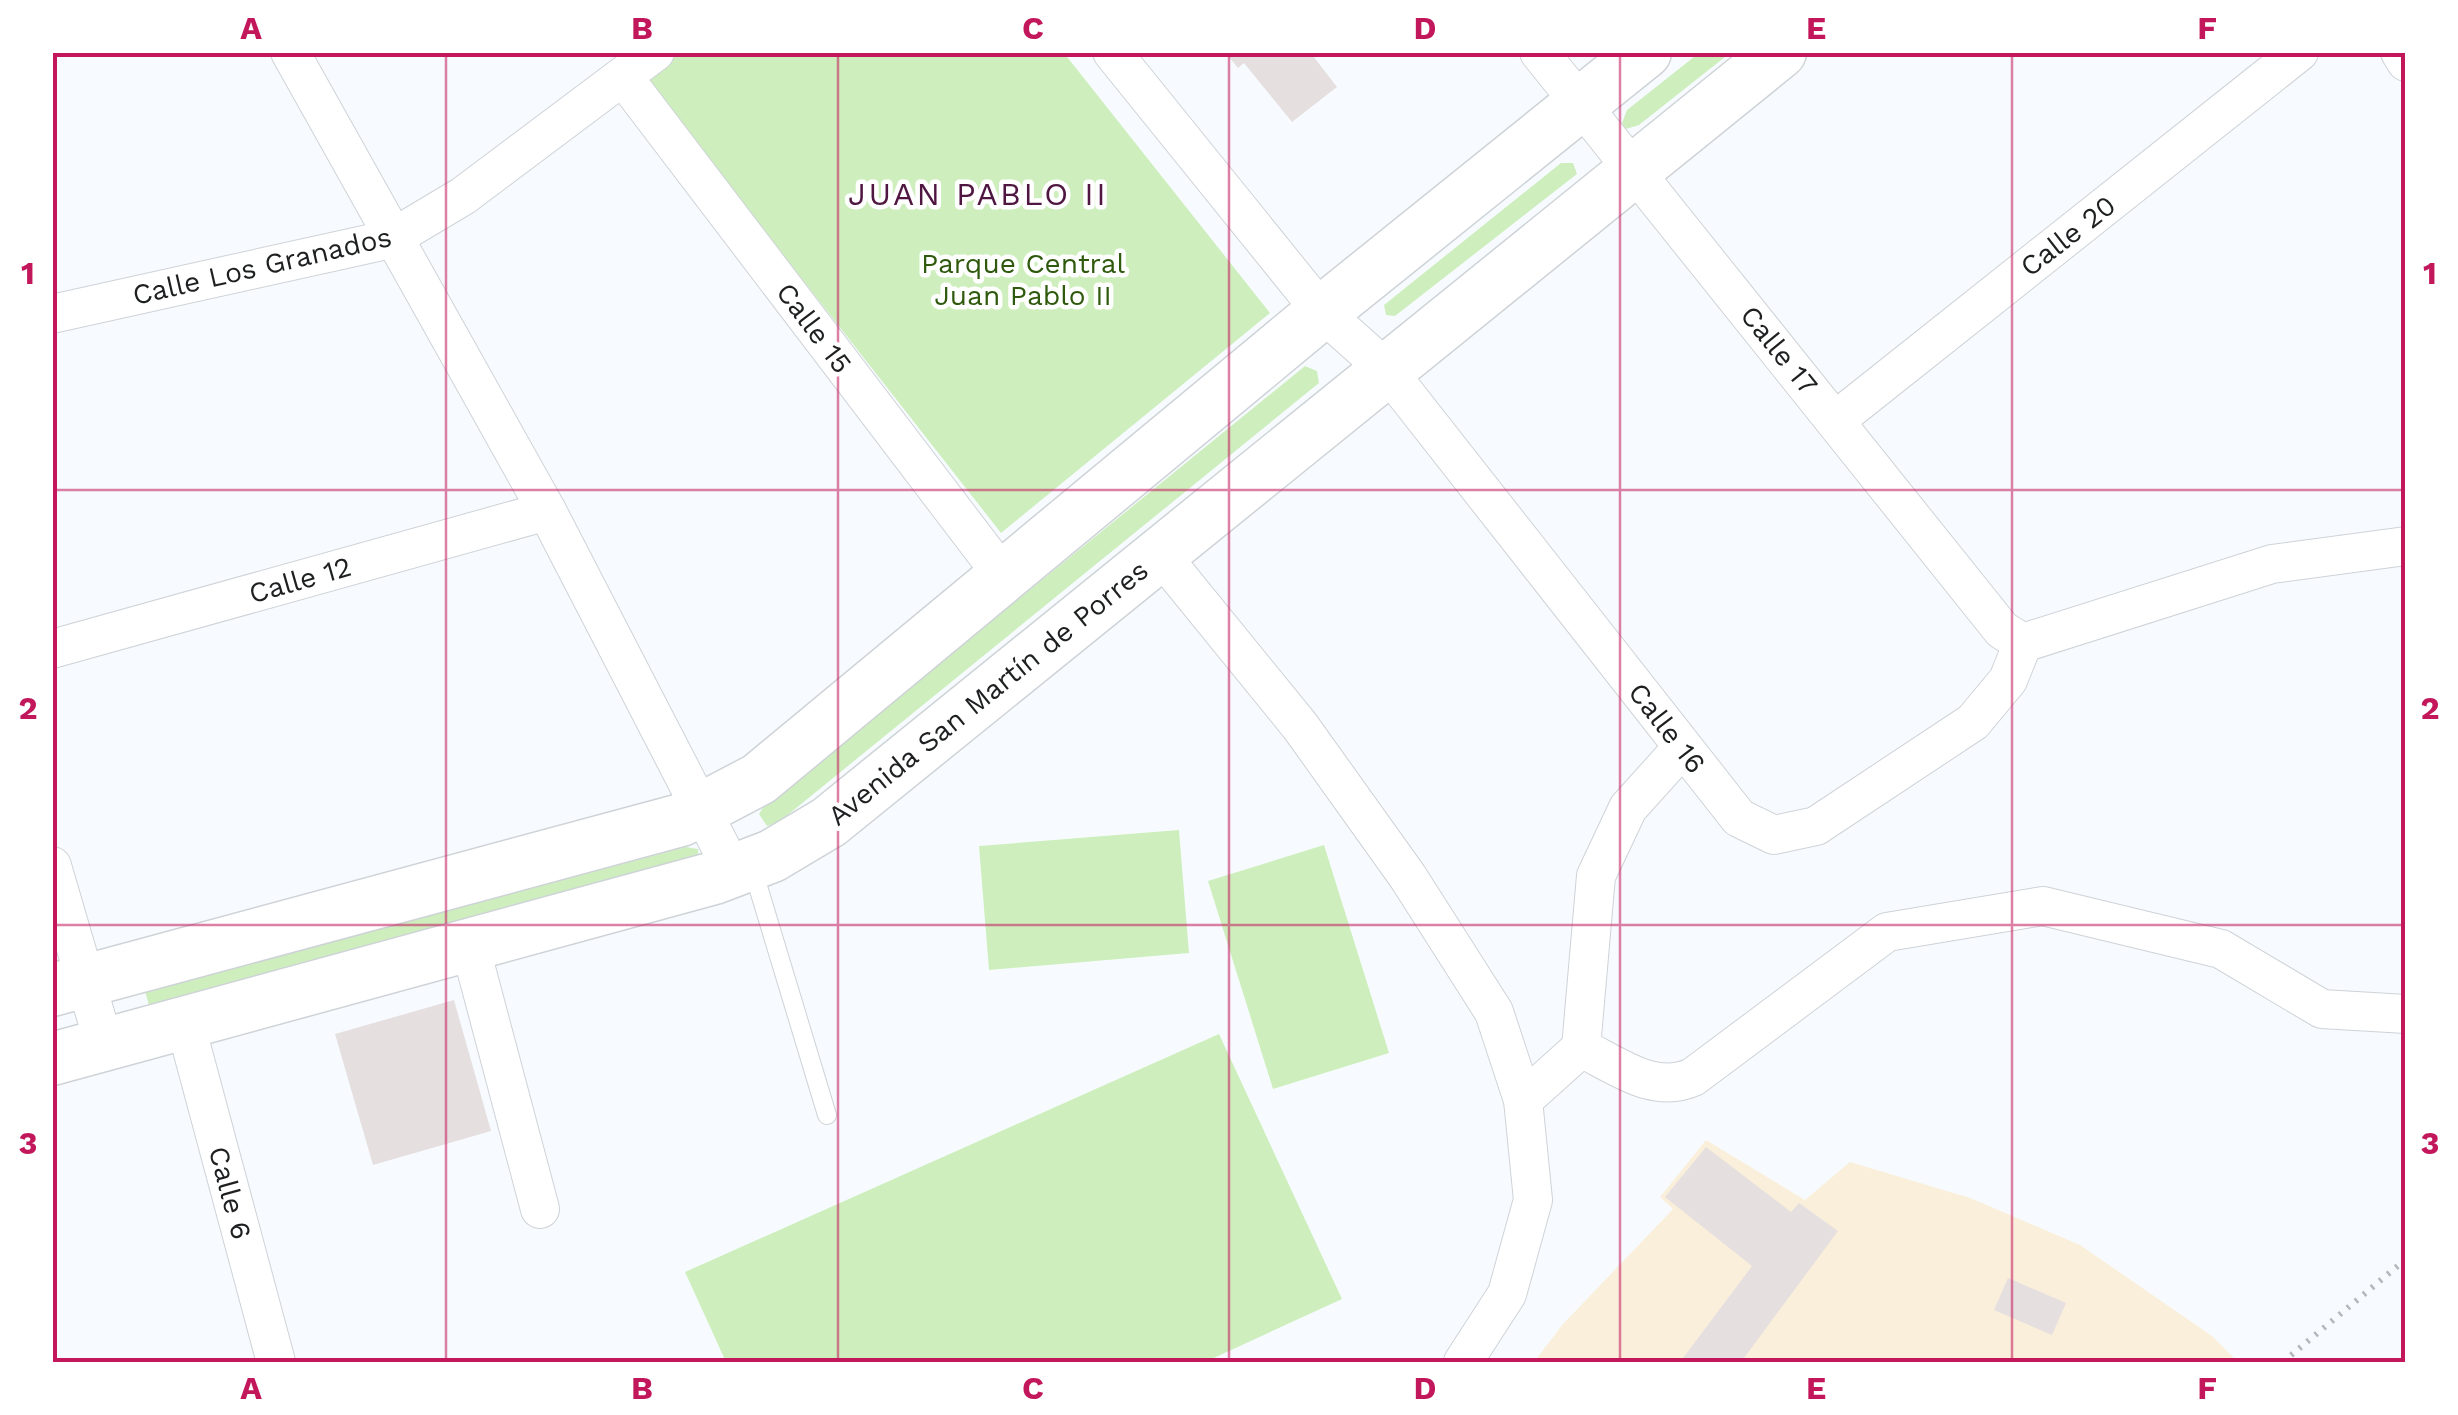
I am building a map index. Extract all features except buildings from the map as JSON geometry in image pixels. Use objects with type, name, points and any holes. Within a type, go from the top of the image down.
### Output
[{"type":"main road","points":[[69,985],[704,812],[759,779],[1322,312],[1645,52]]},
{"type":"main road","name":"Avenida San Martín de Porres","points":[[52,1058],[742,868],[829,822],[1780,52]]},
{"type":"street","points":[[290,52],[391,239],[547,510],[704,812],[742,868]]},
{"type":"street","name":"Calle Los Granados","points":[[52,314],[391,239],[463,196],[655,52]]},
{"type":"street","name":"Calle 16","points":[[1112,52],[1322,312],[1386,369],[1740,818],[1774,835],[1816,826],[1973,722],[2008,680],[2023,643]]},
{"type":"street","name":"Calle 17","points":[[1539,52],[2002,630],[2023,643]]},
{"type":"street","name":"Calle 20","points":[[1836,420],[2299,52]]},
{"type":"street","points":[[2400,52],[2406,62]]},
{"type":"street","name":"Calle 15","points":[[624,78],[1004,577]]},
{"type":"street","name":"Calle 12","points":[[52,649],[547,510]]},
{"type":"street","points":[[2023,643],[2272,564],[2406,546]]},
{"type":"street","points":[[1160,554],[1300,726],[1408,877],[1494,1012],[1523,1100],[1532,1200],[1507,1294],[1463,1362]]},
{"type":"street","points":[[1523,1100],[1581,1048],[1596,876],[1628,808],[1682,748]]},
{"type":"street","points":[[52,866],[69,985],[104,1044]]},
{"type":"street","points":[[1581,1048],[1653,1084],[1674,1086],[1692,1077],[1887,932],[2043,906],[2221,950],[2322,1009],[2406,1014]]},
{"type":"street","points":[[470,946],[540,1208]]},
{"type":"street","name":"Calle 6","points":[[184,1023],[276,1362]]},
{"type":"lane","points":[[742,868],[827,1115]]},
{"type":"path","points":[[2283,1362],[2406,1259]]},
{"type":"shaded area","points":[[1706,1140],[1805,1200],[1850,1162],[1970,1198],[2080,1245],[2212,1336],[2238,1362],[1534,1362],[1563,1324],[1673,1209],[1660,1197]]},
{"type":"green space","name":"Parque Central Juan Pablo II","points":[[680,53],[1064,53],[1270,313],[1001,533],[646,80]]},
{"type":"green space","points":[[1699,53],[1730,53],[1639,125],[1626,129],[1622,123],[1627,110]]},
{"type":"green space","points":[[1561,163],[1573,163],[1577,174],[1395,316],[1386,315],[1384,305]]},
{"type":"green space","points":[[1305,366],[1317,371],[1319,383],[779,822],[767,826],[759,814],[764,806]]},
{"type":"green space","points":[[1179,830],[1189,953],[989,970],[979,846]]},
{"type":"green space","points":[[1324,845],[1389,1053],[1273,1089],[1208,881]]},
{"type":"green space","points":[[686,847],[698,849],[699,859],[151,1013],[145,991]]},
{"type":"green space","points":[[1219,1034],[1342,1299],[1205,1362],[726,1362],[685,1272]]},
{"type":"district","name":"JUAN PABLO II","points":[[978,194]]}]
